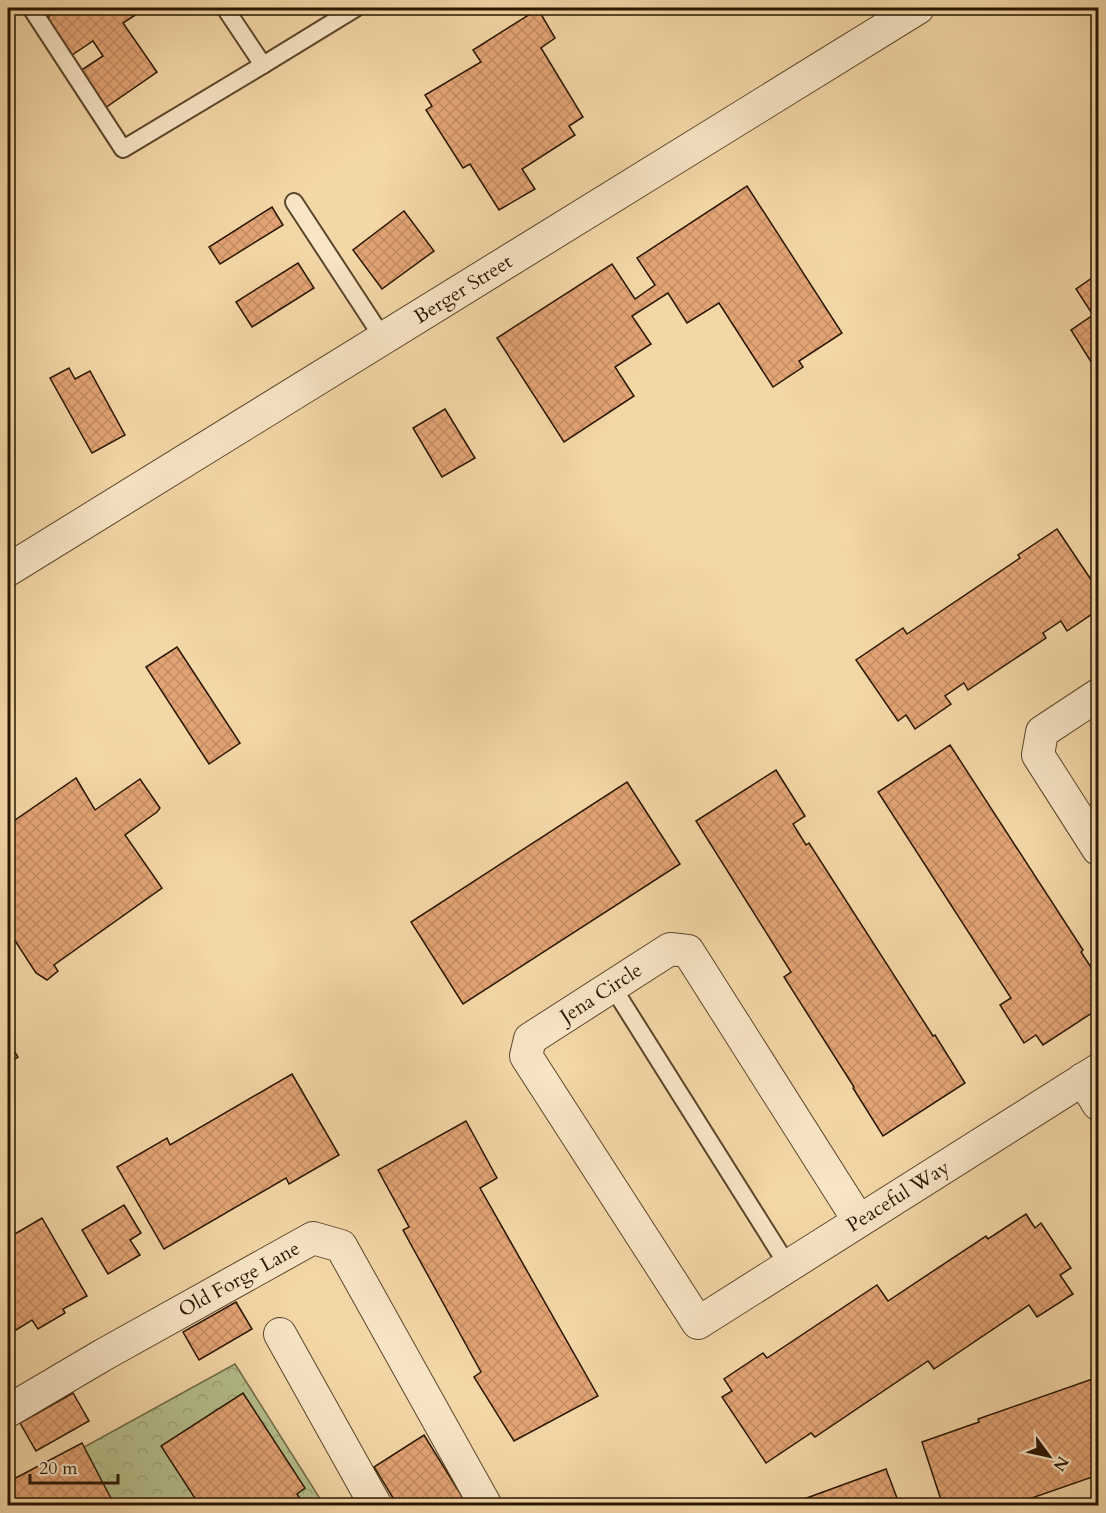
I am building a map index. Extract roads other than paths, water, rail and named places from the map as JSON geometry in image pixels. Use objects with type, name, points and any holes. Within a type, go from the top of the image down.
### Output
[{"type":"street","name":"Berger Street","points":[[8,570],[918,8]]},
{"type":"street","points":[[1098,695],[1042,732],[1038,755],[1098,849]]},
{"type":"street","name":"Jena Circle","points":[[698,1323],[526,1056],[530,1039],[670,949],[688,951],[859,1221]]},
{"type":"street","name":"Peaceful Way","points":[[698,1323],[859,1221],[1093,1084]]},
{"type":"street","name":"Old Forge Lane","points":[[8,1411],[103,1355],[313,1238],[341,1246],[486,1506]]},
{"type":"street","points":[[280,1334],[376,1506]]},
{"type":"lane","points":[[30,8],[123,149],[356,8]]},
{"type":"lane","points":[[225,8],[263,65]]},
{"type":"lane","points":[[294,202],[383,338]]},
{"type":"lane","points":[[612,986],[788,1266]]}]
